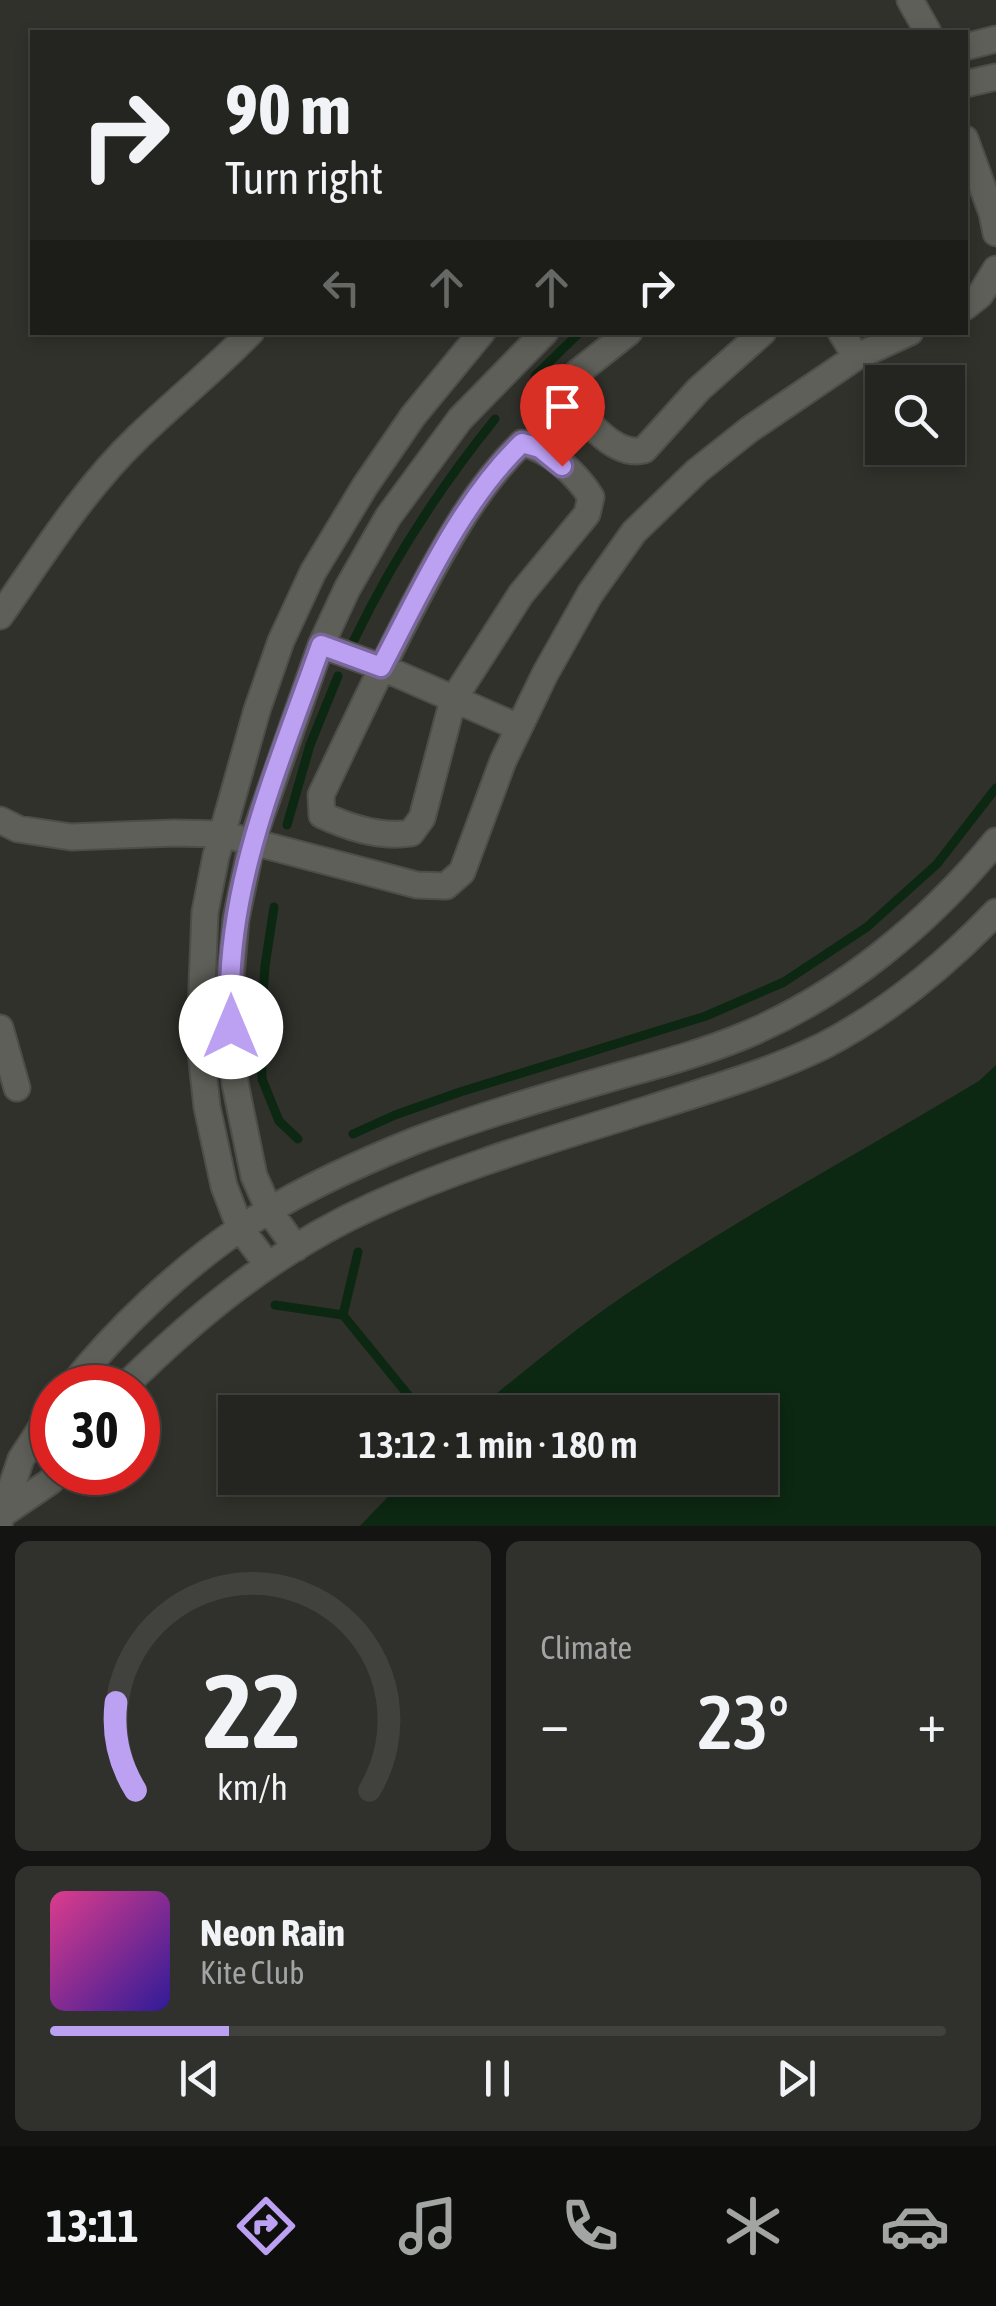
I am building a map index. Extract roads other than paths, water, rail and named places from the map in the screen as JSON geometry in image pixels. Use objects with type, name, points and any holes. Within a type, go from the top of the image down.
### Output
[{"type":"street","points":[[910,0],[927,30]]},
{"type":"street","points":[[968,46],[996,39]]},
{"type":"street","points":[[968,83],[996,76]]},
{"type":"street","points":[[968,147],[996,233]]},
{"type":"street","points":[[968,304],[980,295],[996,269]]},
{"type":"street","points":[[0,616],[68,518],[135,440],[249,335]]},
{"type":"street","points":[[268,1264],[240,1228],[224,1186],[207,1106],[200,1043],[205,912],[222,834],[257,710],[281,642],[313,572],[413,416],[480,335]]},
{"type":"street","points":[[296,1248],[270,1212],[254,1176],[235,1083],[229,1000],[236,919],[252,842],[321,645],[388,517],[460,419],[543,335]]},
{"type":"street","points":[[624,335],[577,373],[565,390],[576,409],[616,447],[633,452],[644,450],[700,388],[760,335]]},
{"type":"street","points":[[843,335],[856,357]]},
{"type":"street","points":[[0,820],[18,829],[71,837],[222,834],[417,886],[446,886],[462,872],[518,726],[590,594],[634,532],[697,471],[750,430],[856,357],[904,335]]},
{"type":"street","points":[[522,443],[540,448],[582,483],[591,497],[587,514],[521,594],[453,700],[422,818],[411,833],[390,836],[322,816],[321,796],[381,667],[436,563],[481,490],[522,443]]},
{"type":"street","points":[[0,586],[31,572]]},
{"type":"street","points":[[321,645],[518,726]]},
{"type":"street","points":[[89,1365],[174,1280],[240,1228],[349,1169],[485,1116],[741,1037],[794,1011],[899,940],[937,908],[996,841]]},
{"type":"street","points":[[146,1365],[194,1320],[268,1264],[371,1206],[497,1158],[775,1068],[824,1045],[921,981],[996,912]]},
{"type":"street","points":[[0,1028],[17,1088]]},
{"type":"street","points":[[2,1517],[21,1459],[30,1445]]},
{"type":"street","points":[[2,1517],[32,1495]]},
{"type":"waterway","points":[[535,376],[577,335]]},
{"type":"waterway","points":[[354,640],[418,525],[495,419]]},
{"type":"waterway","points":[[287,825],[310,745],[338,676]]},
{"type":"waterway","points":[[353,1134],[460,1092],[706,1016],[784,982],[867,927],[937,864],[996,788]]},
{"type":"waterway","points":[[274,907],[265,966],[262,1079],[279,1121],[298,1139]]},
{"type":"waterway","points":[[343,1315],[358,1252]]},
{"type":"waterway","points":[[275,1305],[343,1315],[408,1395]]}]
